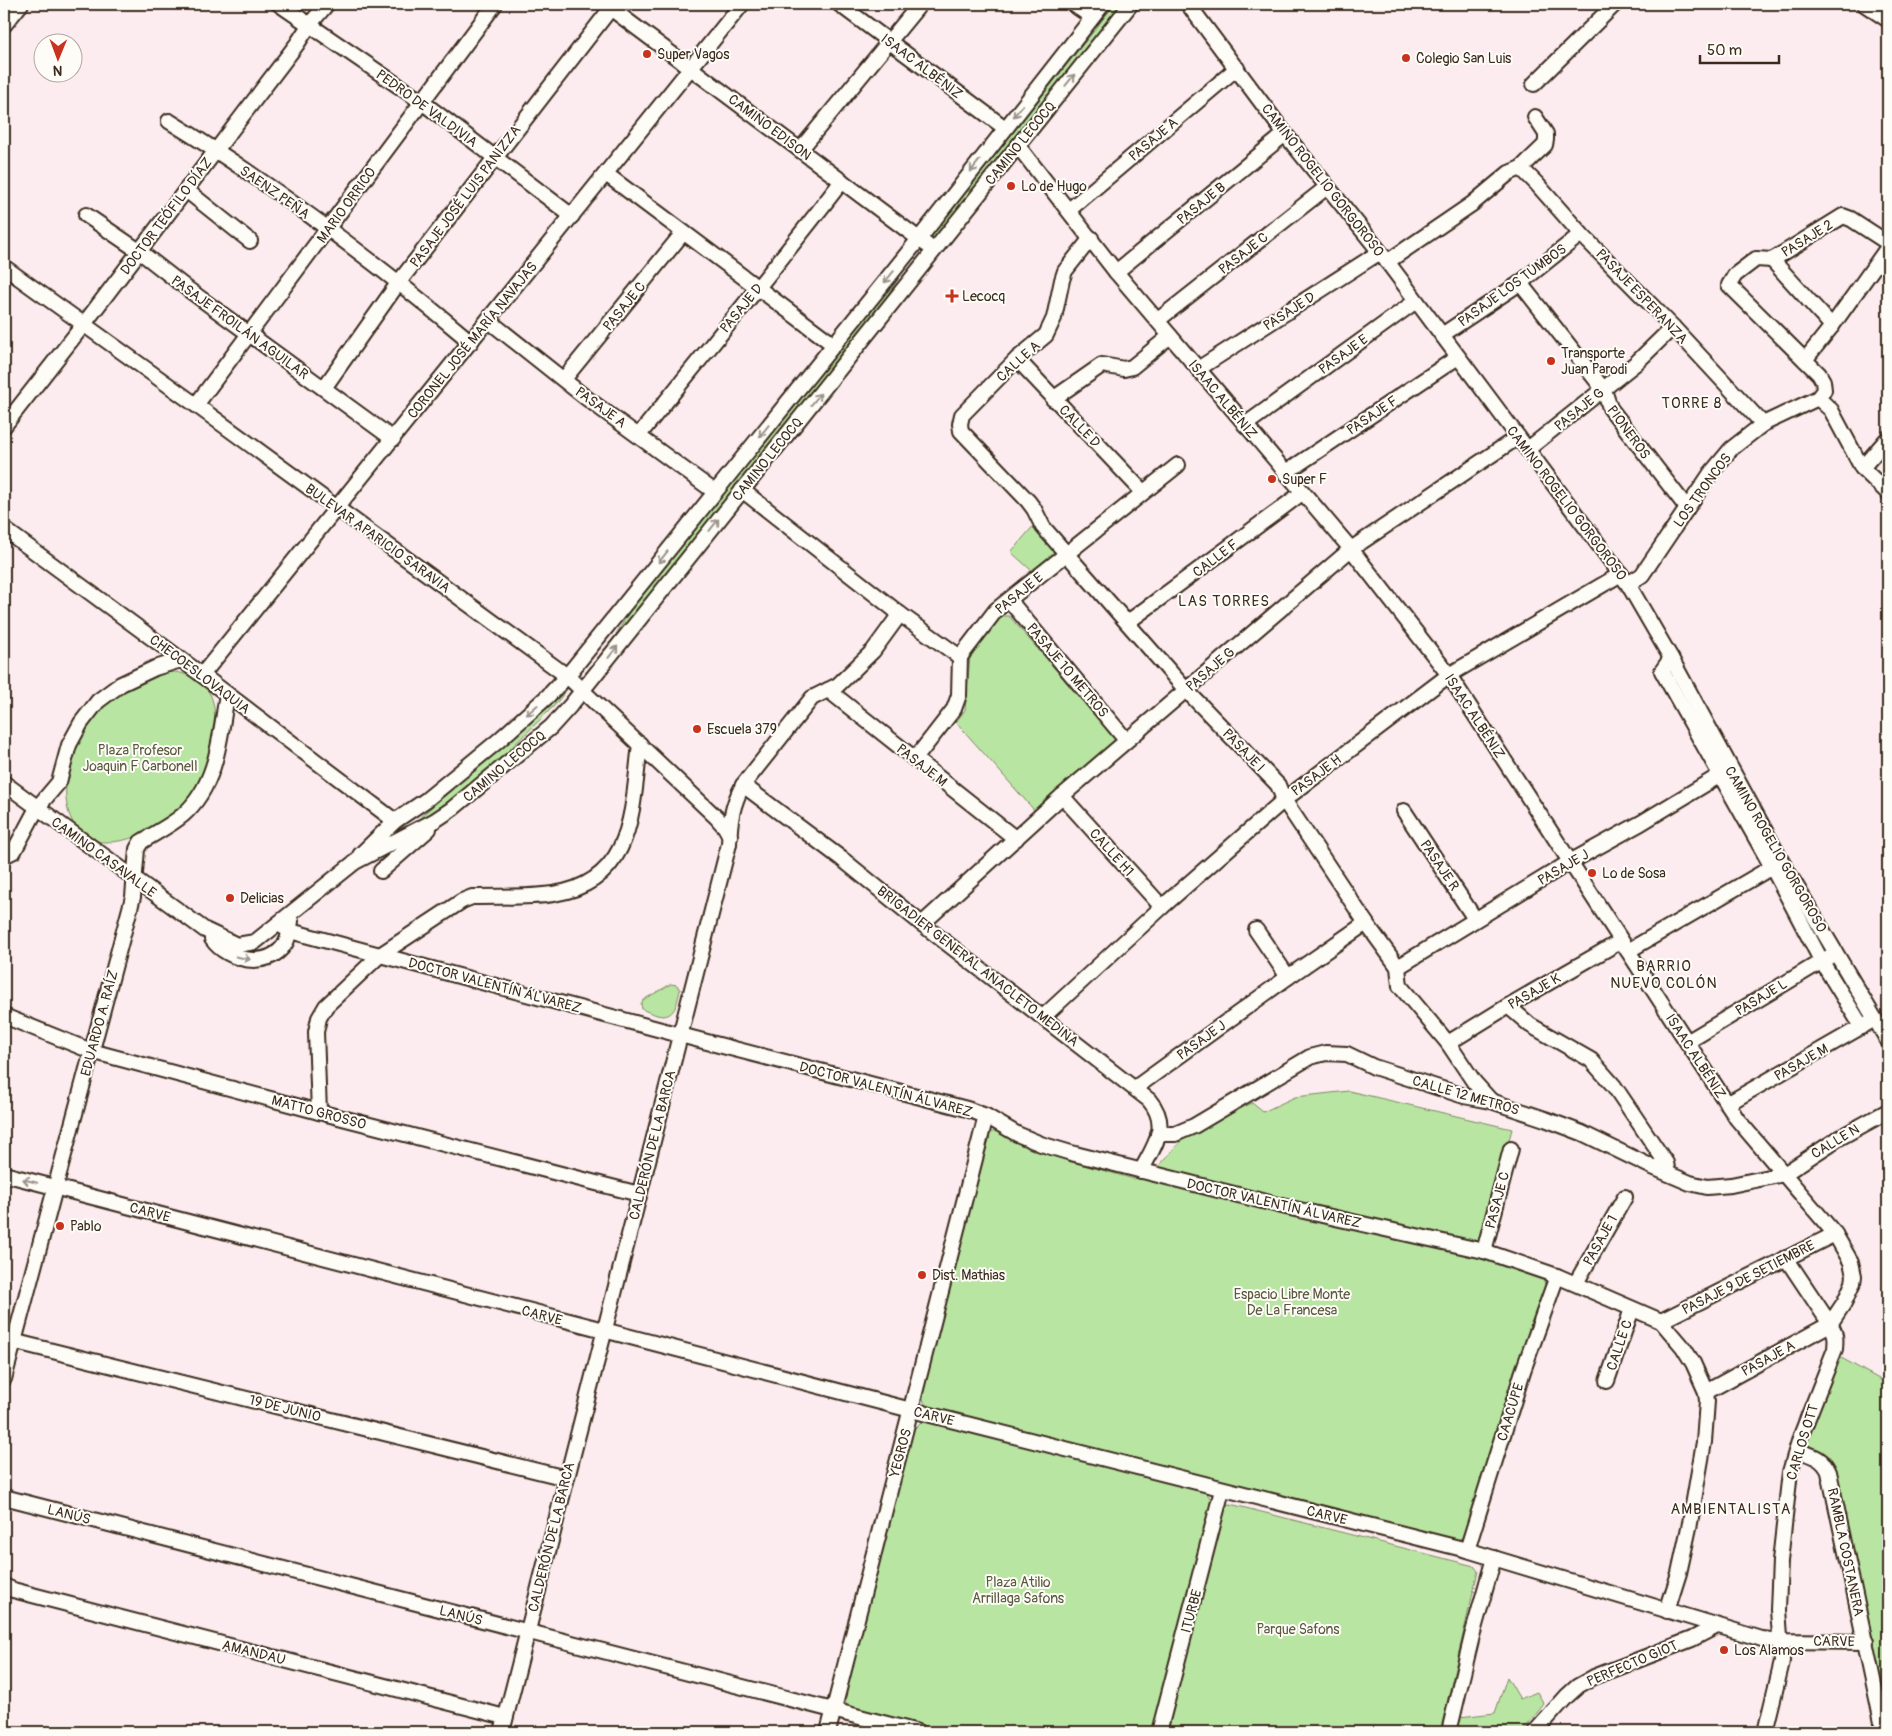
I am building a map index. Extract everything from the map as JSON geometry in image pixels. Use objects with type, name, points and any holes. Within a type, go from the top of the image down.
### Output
[{"type":"street","points":[[6,17],[21,4]]},
{"type":"street","name":"PEDRO DE VALDIVIA","points":[[279,4],[422,102],[572,216]]},
{"type":"street","name":"DOCTOR TEÓFILO DÍAZ","points":[[4,426],[84,324],[327,4]]},
{"type":"street","name":"MARIO ORRICO","points":[[196,405],[495,4]]},
{"type":"street","name":"CORONEL JOSÉ MARÍA NAVAJAS","points":[[202,675],[742,4]]},
{"type":"street","name":"ISAAC ALBÉNIZ","points":[[840,4],[1004,128]]},
{"type":"street","points":[[800,150],[920,4]]},
{"type":"street","points":[[1073,4],[1092,17]]},
{"type":"street","name":"CAMINO LECOCQ","points":[[355,862],[364,850],[395,821],[426,800],[498,741],[548,696],[567,676],[919,239],[1004,128],[1103,4]]},
{"type":"street","name":"CAMINO LECOCQ","points":[[206,930],[214,943],[229,954],[240,959],[253,960],[270,956],[280,950],[285,944],[284,927],[292,919],[297,909],[355,862],[434,821],[460,803],[550,727],[582,691],[1131,4]]},
{"type":"street","name":"CAMINO ROGELIO GORGOROSO","points":[[1188,4],[1285,134],[1384,257],[1624,579],[1671,658],[1725,772],[1777,865],[1836,953],[1888,1041]]},
{"type":"street","points":[[1534,84],[1616,4]]},
{"type":"street","points":[[1864,4],[1888,20]]},
{"type":"street","name":"CAMINO EDISON","points":[[608,6],[934,250]]},
{"type":"street","name":"PASAJE JOSÉ LUIS PANIZZA","points":[[324,388],[400,282],[608,6]]},
{"type":"street","name":"PASAJE A","points":[[1069,210],[1237,68]]},
{"type":"street","name":"PASAJE D","points":[[1198,369],[1472,204],[1509,173],[1520,168],[1545,145],[1546,134],[1535,118]]},
{"type":"street","name":"SAENZ PEÑA","points":[[169,121],[216,150],[328,229],[382,271],[400,282],[471,342]]},
{"type":"street","name":"PASAJE B","points":[[1116,272],[1285,134]]},
{"type":"street","name":"ISAAC ALBÉNIZ","points":[[1018,146],[1116,272],[1351,549],[1449,675],[1737,1119],[1835,1234],[1851,1262],[1854,1276],[1844,1303],[1830,1324]]},
{"type":"street","name":"PASAJE ESPERANZA","points":[[1520,168],[1536,183],[1581,234],[1673,327],[1763,424]]},
{"type":"street","points":[[606,174],[756,288],[834,344]]},
{"type":"street","name":"PASAJE D","points":[[640,435],[756,288],[785,256],[842,182]]},
{"type":"street","name":"PASAJE C","points":[[1158,320],[1328,187]]},
{"type":"street","points":[[186,190],[250,241]]},
{"type":"street","name":"PASAJE FROILÁN AGUILAR","points":[[86,215],[139,251],[250,335],[393,438]]},
{"type":"street","name":"PASAJE 2","points":[[1805,360],[1729,285],[1735,274],[1756,259],[1772,260],[1843,216],[1851,218],[1888,242]]},
{"type":"street","name":"PASAJE C","points":[[564,379],[683,233]]},
{"type":"street","name":"PASAJE LOS TUMBOS","points":[[1442,335],[1520,282],[1581,234]]},
{"type":"street","name":"CALLE A","points":[[960,424],[962,415],[1017,359],[1046,336],[1054,318],[1065,271],[1091,238]]},
{"type":"street","points":[[1888,247],[1832,326],[1805,360],[1823,380],[1824,390],[1818,398],[1832,410],[1862,468],[1888,493]]},
{"type":"street","points":[[1772,260],[1832,326]]},
{"type":"street","name":"BULEVAR APARICIO SARAVIA","points":[[4,267],[567,676],[718,818],[730,836]]},
{"type":"street","name":"PIONEROS","points":[[1520,282],[1604,390],[1610,408],[1687,508]]},
{"type":"street","name":"PASAJE E","points":[[1245,425],[1416,301]]},
{"type":"street","name":"PASAJE A","points":[[488,320],[715,492]]},
{"type":"street","name":"PASAJE G","points":[[1528,449],[1604,390],[1636,363],[1673,327]]},
{"type":"street","points":[[1053,399],[1102,365],[1124,369],[1132,367],[1170,336]]},
{"type":"street","name":"PASAJE F","points":[[1285,473],[1458,357]]},
{"type":"street","name":"CALLE D","points":[[1017,359],[1143,492]]},
{"type":"street","name":"LOS TRONCOS","points":[[1624,579],[1642,575],[1722,458],[1731,449],[1763,424],[1818,398]]},
{"type":"street","name":"PASAJE I","points":[[960,424],[961,431],[1028,501],[1043,527],[1186,690],[1278,785],[1284,800],[1366,924],[1398,967],[1400,986],[1448,1043],[1474,1082],[1491,1101]]},
{"type":"street","name":"PASAJE G","points":[[922,924],[1126,740],[1351,549],[1518,437]]},
{"type":"street","points":[[1862,468],[1888,438]]},
{"type":"street","name":"PASAJE E","points":[[960,657],[996,610],[1178,465]]},
{"type":"street","points":[[742,490],[900,614],[960,657],[958,701],[952,713],[916,759]]},
{"type":"street","name":"CALLE F","points":[[1128,622],[1302,493]]},
{"type":"street","name":"CHECOESLOVAQUIA","points":[[4,529],[395,821]]},
{"type":"street","name":"PASAJE H","points":[[1043,1017],[1162,907],[1284,800],[1449,675],[1624,579]]},
{"type":"street","name":"PASAJE 10 METROS","points":[[1009,600],[1126,740]]},
{"type":"street","name":"CALDERÓN DE LA BARCA","points":[[502,1732],[526,1632],[727,854],[735,800],[743,785],[812,698],[838,685],[873,651],[900,614]]},
{"type":"street","points":[[4,856],[14,851],[37,808],[59,782],[69,745],[81,723],[98,701],[121,684],[155,668],[181,660]]},
{"type":"street","name":"PASAJE M","points":[[828,690],[1016,839]]},
{"type":"street","name":"EDUARDO A. RAÍZ","points":[[4,1379],[9,1340],[56,1187],[133,896],[135,856],[141,842],[183,815],[204,787],[215,763],[227,694]]},
{"type":"street","points":[[319,1112],[316,1032],[319,1018],[326,1006],[380,954],[462,901],[472,897],[552,894],[572,889],[591,880],[608,867],[621,850],[629,827],[640,744]]},
{"type":"street","name":"PASAJE J","points":[[1398,967],[1570,862],[1641,823],[1725,772]]},
{"type":"street","name":"CAMINO CASAVALLE","points":[[4,783],[206,930]]},
{"type":"street","name":"BRIGADIER GENERAL ANACLETO MEDINA","points":[[743,785],[842,859],[922,924],[1149,1100],[1158,1112],[1160,1125],[1158,1134],[1141,1171]]},
{"type":"street","name":"CALLE H1","points":[[1062,796],[1162,907]]},
{"type":"street","name":"PASAJE R","points":[[1404,811],[1475,919]]},
{"type":"street","points":[[381,871],[425,833],[434,821]]},
{"type":"street","points":[[1777,865],[1822,962],[1862,1027]]},
{"type":"street","name":"PASAJE K","points":[[1448,1043],[1508,1006],[1777,865]]},
{"type":"street","name":"PASAJE J","points":[[1135,1088],[1288,977],[1366,924]]},
{"type":"street","points":[[206,930],[230,943],[246,945],[284,927]]},
{"type":"street","name":"DOCTOR VALENTÍN ÁLVAREZ","points":[[284,927],[680,1035],[967,1109],[986,1116],[1017,1134],[1042,1144],[1141,1171],[1286,1207],[1484,1251],[1576,1283],[1661,1321]]},
{"type":"street","points":[[1256,930],[1288,977]]},
{"type":"street","name":"PASAJE L","points":[[1686,1042],[1836,953]]},
{"type":"street","points":[[1508,1006],[1530,1025],[1591,1060],[1614,1086],[1666,1164],[1668,1173]]},
{"type":"street","name":"MATTO GROSSO","points":[[4,1016],[91,1052],[640,1194]]},
{"type":"street","name":"PASAJE M","points":[[1727,1104],[1876,1019]]},
{"type":"street","name":"CALLE 12 METROS","points":[[1158,1134],[1175,1134],[1194,1126],[1310,1057],[1326,1053],[1347,1054],[1374,1067],[1464,1096],[1491,1101],[1545,1119],[1690,1183],[1706,1187],[1719,1187],[1784,1174]]},
{"type":"street","name":"CALLE N","points":[[1784,1174],[1839,1138],[1888,1111]]},
{"type":"street","name":"YEGROS","points":[[828,1732],[986,1116]]},
{"type":"street","name":"PASAJE C","points":[[1484,1251],[1511,1149]]},
{"type":"street","name":"CARVE","points":[[4,1174],[1222,1490],[1467,1550],[1762,1639],[1866,1642]]},
{"type":"street","name":"PASAJE 1","points":[[1576,1283],[1624,1196]]},
{"type":"street","name":"PASAJE 9 DE SETIEMBRE","points":[[1661,1321],[1835,1234]]},
{"type":"street","name":"CARLOS OTT","points":[[1765,1732],[1782,1662],[1778,1610],[1780,1561],[1790,1472],[1834,1349],[1836,1332],[1786,1258]]},
{"type":"street","name":"CAACUPE","points":[[1467,1550],[1523,1371],[1557,1276]]},
{"type":"street","name":"CALLE C","points":[[1607,1381],[1632,1309]]},
{"type":"street","points":[[1661,1321],[1693,1363],[1706,1392],[1707,1413],[1691,1514],[1678,1573],[1667,1611]]},
{"type":"street","name":"PASAJE A","points":[[1706,1392],[1830,1324]]},
{"type":"street","name":"19 DE JUNIO","points":[[9,1340],[566,1478]]},
{"type":"street","name":"RAMBLA COSTANERA","points":[[1797,1450],[1820,1459],[1826,1464],[1829,1472],[1884,1732]]},
{"type":"street","name":"ITURBE","points":[[1159,1732],[1222,1490]]},
{"type":"street","name":"LANÚS","points":[[4,1497],[918,1732]]},
{"type":"street","points":[[1449,1732],[1472,1636],[1494,1558]]},
{"type":"street","name":"AMANDAU","points":[[4,1586],[13,1590],[505,1717]]},
{"type":"street","name":"PERFECTO GIOT","points":[[1534,1732],[1578,1686],[1594,1677],[1692,1639],[1717,1626]]},
{"type":"green space","points":[[1115,4],[1125,4],[935,242],[930,238]]},
{"type":"green space","points":[[918,249],[869,323],[585,676],[615,636],[634,604]]},
{"type":"green space","points":[[1035,524],[1055,551],[1035,571],[1032,571],[1011,552]]},
{"type":"green space","points":[[1002,616],[1009,616],[1116,739],[1034,810],[956,722],[965,710],[970,657]]},
{"type":"green space","name":"Plaza Profesor Joaquin F Carbonell","points":[[175,672],[190,676],[200,682],[210,694],[213,704],[215,716],[212,744],[200,783],[195,792],[178,811],[155,828],[143,834],[118,841],[95,841],[82,833],[73,823],[68,810],[66,779],[69,763],[79,735],[94,714],[114,696],[137,682],[150,677]]},
{"type":"green space","points":[[568,686],[554,706],[504,755],[434,815],[406,829],[552,704]]},
{"type":"green space","points":[[671,984],[677,985],[680,990],[676,1005],[671,1013],[663,1016],[642,1009],[641,1004],[643,1000]]},
{"type":"green space","name":"Espacio Libre Monte De La Francesa","points":[[1349,1091],[1512,1129],[1477,1257],[1531,1270],[1543,1278],[1545,1285],[1463,1537],[1456,1541],[1246,1486],[929,1408],[925,1403],[923,1399],[924,1387],[990,1134],[994,1131],[1066,1160],[1134,1179],[1158,1167],[1181,1141],[1190,1134],[1252,1103],[1263,1112],[1295,1097]]},
{"type":"green space","points":[[1836,1355],[1888,1384],[1888,1726],[1872,1640],[1836,1473],[1823,1455],[1808,1446],[1807,1440]]},
{"type":"green space","name":"Plaza Atilio Arrillaga Safons","points":[[928,1421],[1202,1490],[1210,1497],[1211,1507],[1153,1732],[946,1732],[851,1708],[846,1704],[845,1698],[912,1431],[920,1423]]},
{"type":"green space","name":"Parque Safons","points":[[1230,1504],[1474,1566],[1478,1571],[1440,1732],[1164,1732],[1225,1505]]},
{"type":"green space","points":[[1507,1677],[1520,1699],[1537,1692],[1544,1704],[1522,1732],[1455,1732],[1459,1717],[1495,1713]]},
{"type":"place","name":"Super Vagos","points":[[647,54]]},
{"type":"place","name":"Colegio San Luis","points":[[1406,58]]},
{"type":"place","name":"Lo de Hugo","points":[[1011,186]]},
{"type":"place","name":"Lecocq","points":[[952,296]]},
{"type":"place","name":"Transporte Juan Parodi","points":[[1551,361]]},
{"type":"place","name":"Super F","points":[[1272,479]]},
{"type":"place","name":"Escuela 379","points":[[697,729]]},
{"type":"place","name":"Lo de Sosa","points":[[1592,873]]},
{"type":"place","name":"Delicias","points":[[230,898]]},
{"type":"place","name":"Pablo","points":[[60,1226]]},
{"type":"place","name":"Dist. Mathias","points":[[922,1275]]},
{"type":"place","name":"Los Alamos","points":[[1724,1650]]},
{"type":"district","name":"TORRE 8","points":[[1692,403]]},
{"type":"district","name":"LAS TORRES","points":[[1224,601]]},
{"type":"district","name":"BARRIO NUEVO COLÓN","points":[[1664,974]]},
{"type":"district","name":"AMBIENTALISTA","points":[[1731,1509]]}]
